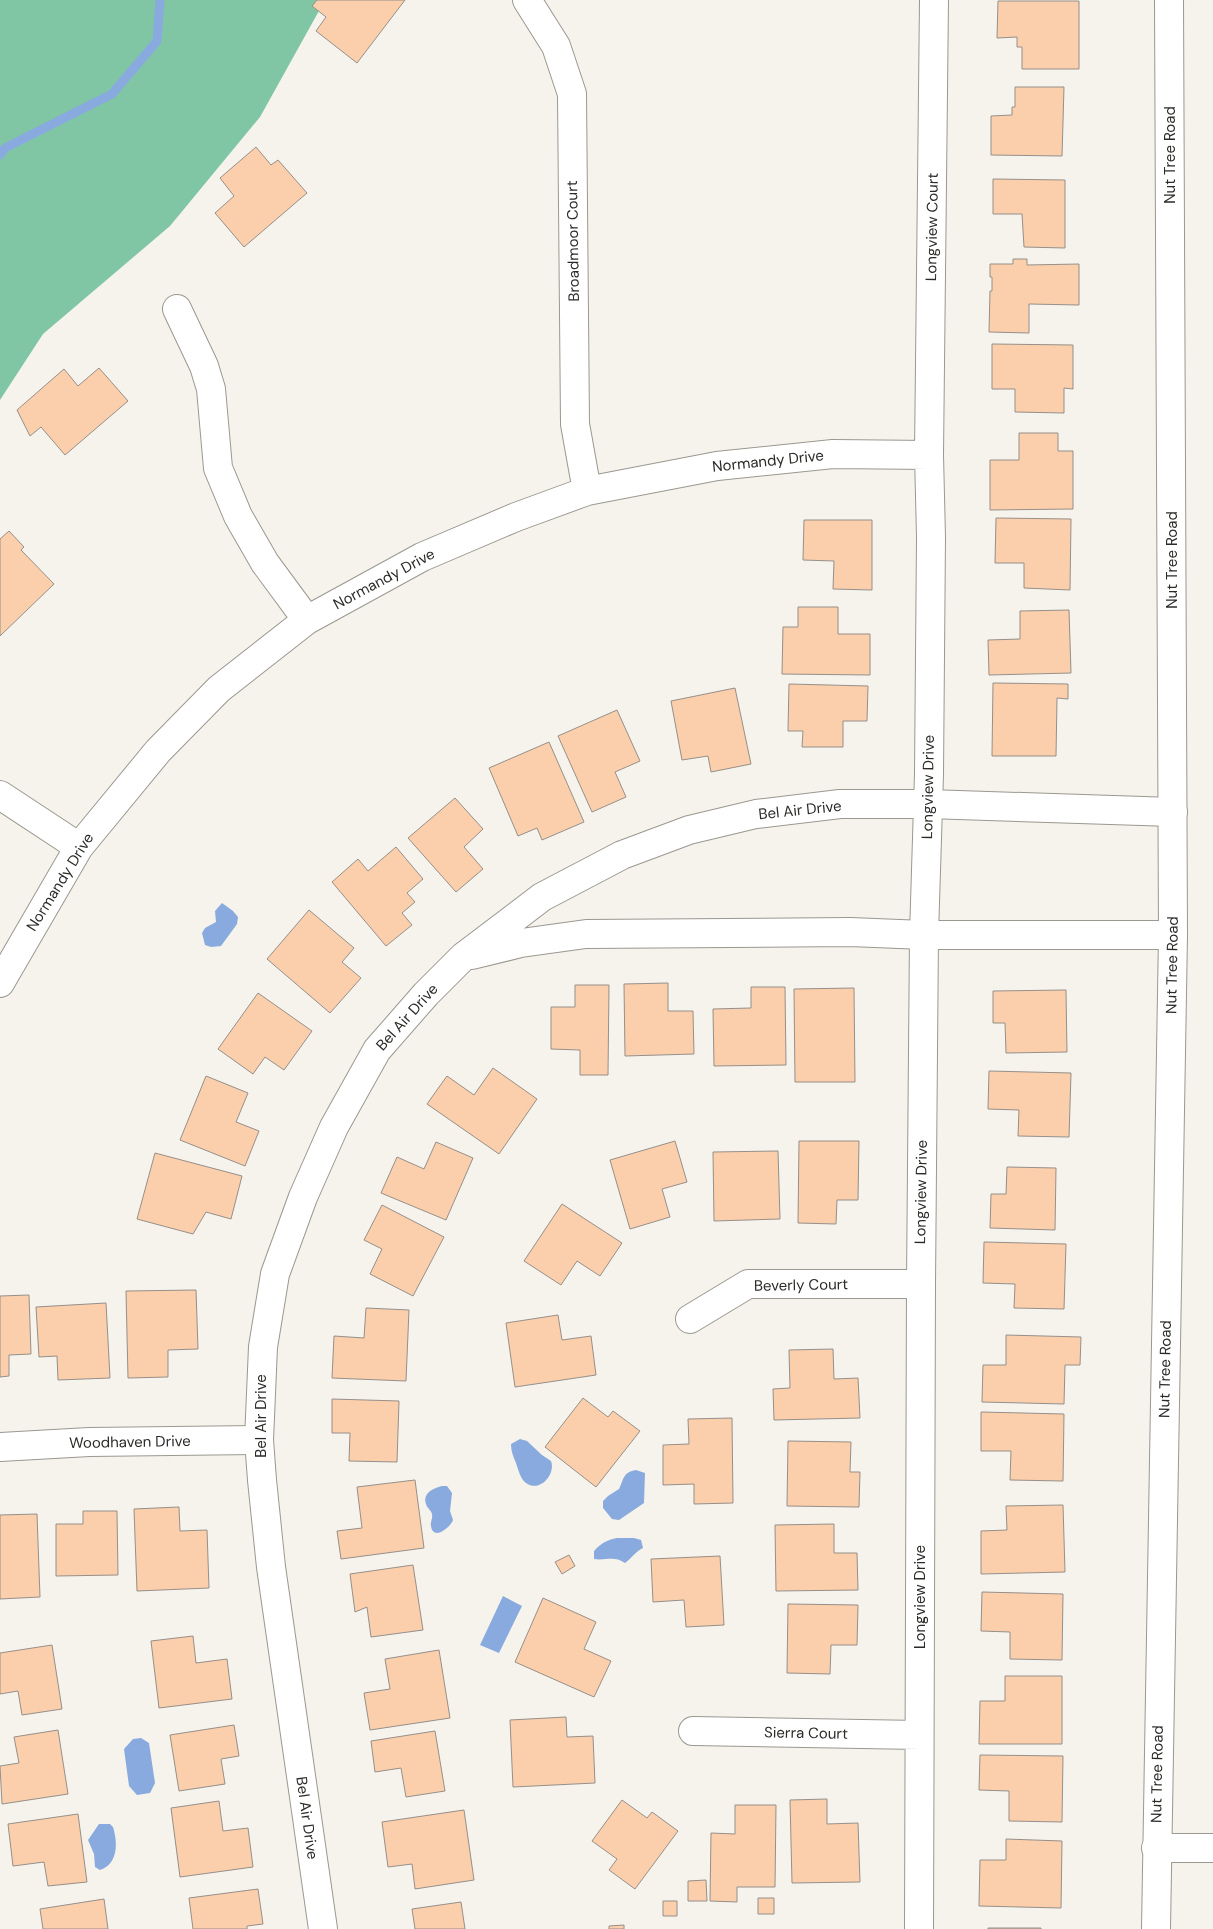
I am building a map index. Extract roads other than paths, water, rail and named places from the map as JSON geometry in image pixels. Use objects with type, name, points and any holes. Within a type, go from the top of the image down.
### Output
[{"type":"street","name":"Broadmoor Court","points":[[528,0],[556,46],[572,94],[575,424],[587,491]]},
{"type":"street","name":"Longview Court","points":[[929,455],[934,0]]},
{"type":"street","name":"Nut Tree Road","points":[[1156,1929],[1173,935],[1169,0]]},
{"type":"street","points":[[178,309],[204,366],[211,389],[218,468],[238,516],[265,563],[308,620]]},
{"type":"street","name":"Normandy Drive","points":[[0,983],[79,847],[158,751],[219,689],[308,620],[422,557],[516,517],[587,491],[717,466],[833,454],[929,455]]},
{"type":"street","name":"Longview Drive","points":[[918,1929],[924,935],[928,804],[931,546],[929,455]]},
{"type":"street","points":[[0,795],[79,847]]},
{"type":"street","name":"Bel Air Drive","points":[[323,1929],[272,1567],[259,1440],[263,1347],[275,1274],[303,1197],[334,1127],[376,1050],[426,994],[463,958],[542,897],[622,855],[689,830],[756,814],[840,804],[928,804],[1173,812]]},
{"type":"street","points":[[463,958],[521,944],[586,934],[850,932],[924,935],[1173,935]]},
{"type":"street","name":"Beverly Court","points":[[690,1319],[748,1284],[921,1284]]},
{"type":"street","name":"Woodhaven Drive","points":[[0,1446],[89,1442],[259,1440]]},
{"type":"street","name":"Sierra Court","points":[[693,1731],[919,1735]]},
{"type":"street","points":[[1156,1848],[1213,1848]]},
{"type":"water","points":[[222,903],[238,917],[237,924],[221,946],[211,947],[205,945],[202,933],[205,928],[216,922],[215,911]]},
{"type":"water","points":[[520,1439],[527,1441],[551,1461],[552,1466],[549,1476],[546,1481],[537,1486],[524,1482],[512,1454],[511,1444]]},
{"type":"water","points":[[636,1470],[645,1473],[644,1503],[619,1520],[612,1519],[603,1508],[603,1501],[619,1489],[626,1474]]},
{"type":"water","points":[[442,1486],[447,1486],[452,1493],[450,1511],[453,1520],[442,1532],[435,1533],[431,1526],[432,1514],[425,1500],[427,1494]]},
{"type":"water","points":[[617,1538],[641,1540],[643,1548],[625,1563],[614,1559],[594,1559],[594,1551],[599,1546]]},
{"type":"water","points":[[503,1596],[522,1606],[499,1653],[480,1645]]},
{"type":"water","points":[[141,1738],[149,1743],[155,1783],[150,1793],[137,1795],[129,1786],[124,1749],[133,1739]]},
{"type":"water","points":[[99,1824],[110,1824],[113,1827],[116,1840],[113,1858],[106,1867],[100,1870],[95,1867],[94,1854],[88,1840]]},
{"type":"waterway","points":[[0,155],[5,148],[112,94],[157,41],[160,0]]}]
